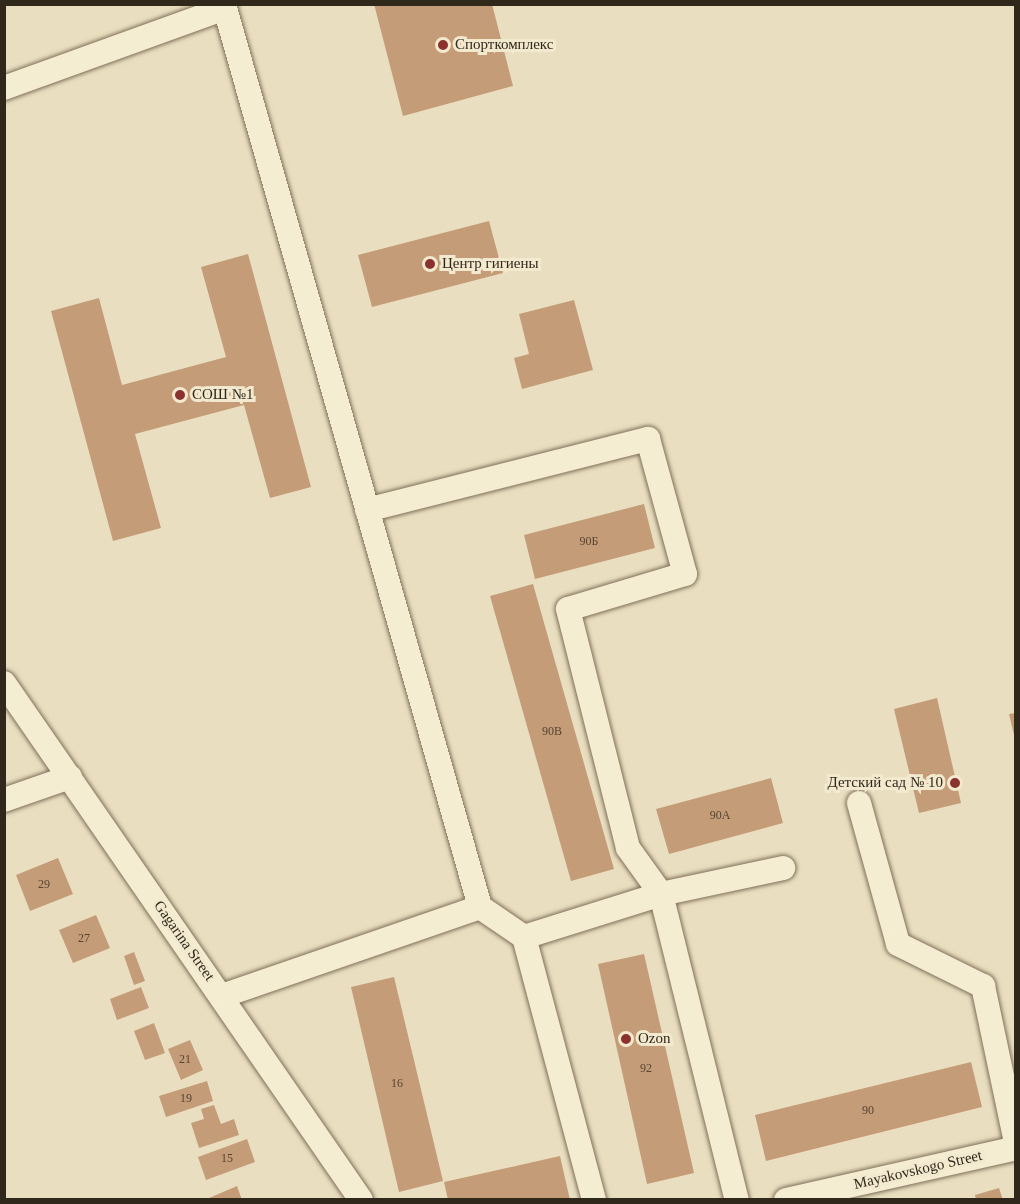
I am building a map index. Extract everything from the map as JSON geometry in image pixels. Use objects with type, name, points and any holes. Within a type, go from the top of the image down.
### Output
[{"type":"street","points":[[4,88],[225,8],[480,907],[524,936],[594,1200]]},
{"type":"street","points":[[367,510],[648,439],[685,574],[568,609],[628,848],[661,894],[736,1200]]},
{"type":"street","name":"Gagarina Street","points":[[4,683],[361,1200]]},
{"type":"street","points":[[4,800],[70,777]]},
{"type":"street","points":[[860,803],[898,944],[982,986],[1016,1143]]},
{"type":"street","points":[[524,936],[661,894],[783,867]]},
{"type":"street","points":[[222,996],[480,907]]},
{"type":"street","name":"Mayakovskogo Street","points":[[786,1200],[1016,1148]]},
{"type":"building","name":"Спорткомплекс","points":[[374,4],[492,4],[513,86],[403,116]]},
{"type":"building","name":"Центр гигиены","points":[[489,221],[503,273],[372,307],[358,255]]},
{"type":"building","name":"СОШ №1","points":[[248,254],[311,487],[270,498],[244,405],[135,434],[161,528],[113,541],[51,311],[99,298],[122,385],[226,357],[201,267]]},
{"type":"building","points":[[574,300],[593,370],[522,389],[514,358],[529,354],[519,314]]},
{"type":"building","points":[[644,504],[655,548],[535,579],[524,535]]},
{"type":"building","points":[[533,584],[614,869],[571,881],[490,596]]},
{"type":"building","points":[[937,698],[961,803],[919,813],[894,709]]},
{"type":"building","points":[[1016,713],[1016,739],[1015,739],[1009,714]]},
{"type":"building","points":[[771,778],[783,823],[669,854],[656,809]]},
{"type":"building","points":[[58,858],[73,894],[30,911],[16,875]]},
{"type":"building","points":[[96,915],[110,948],[73,963],[59,930]]},
{"type":"building","points":[[134,952],[145,981],[134,985],[124,956]]},
{"type":"building","points":[[644,954],[694,1173],[647,1184],[598,964]]},
{"type":"building","points":[[394,977],[443,1181],[399,1192],[351,987]]},
{"type":"building","points":[[141,987],[149,1008],[117,1020],[110,999]]},
{"type":"building","points":[[154,1023],[165,1053],[145,1060],[134,1031]]},
{"type":"building","points":[[190,1040],[203,1070],[181,1080],[168,1049]]},
{"type":"building","points":[[971,1062],[982,1107],[766,1161],[755,1115]]},
{"type":"building","points":[[207,1081],[213,1101],[166,1117],[159,1096]]},
{"type":"building","points":[[214,1105],[221,1124],[234,1119],[239,1135],[199,1148],[191,1123],[204,1119],[201,1109]]},
{"type":"building","points":[[247,1139],[255,1162],[206,1180],[198,1157]]},
{"type":"building","points":[[560,1156],[570,1200],[448,1200],[444,1182]]},
{"type":"building","points":[[237,1186],[242,1200],[210,1200],[209,1198]]},
{"type":"building","points":[[999,1188],[1003,1200],[976,1200],[975,1195]]},
{"type":"place","name":"Спорткомплекс","points":[[443,45]]},
{"type":"place","name":"Центр гигиены","points":[[430,264]]},
{"type":"place","name":"СОШ №1","points":[[180,395]]},
{"type":"place","name":"Детский сад № 10","points":[[955,783]]},
{"type":"place","name":"Ozon","points":[[626,1039]]}]
